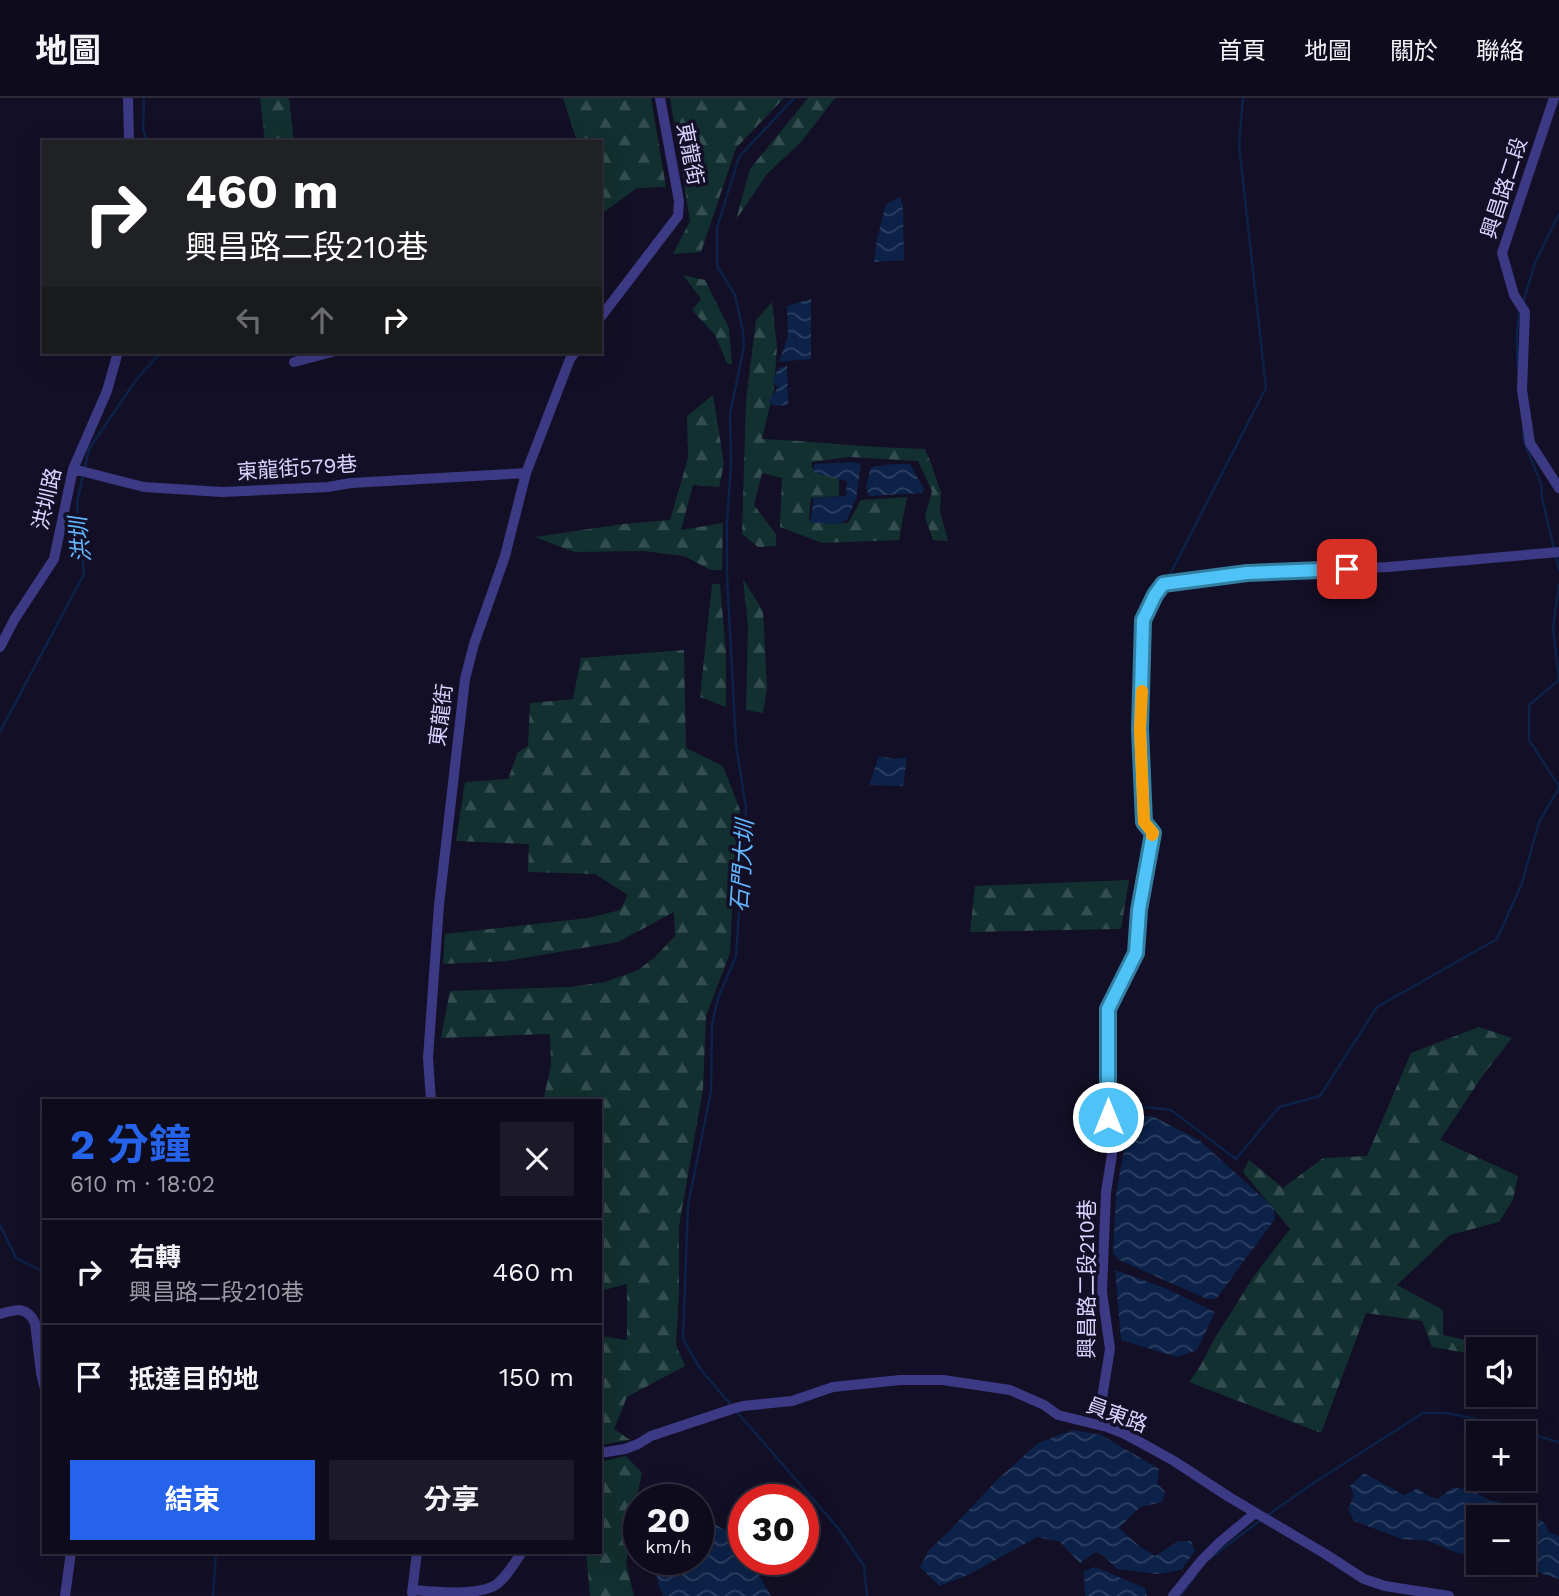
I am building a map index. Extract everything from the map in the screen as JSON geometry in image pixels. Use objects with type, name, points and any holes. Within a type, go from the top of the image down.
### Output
[{"type":"street","points":[[128,98],[129,140]]},
{"type":"street","name":"東龍街","points":[[602,315],[678,216],[679,201],[660,98]]},
{"type":"street","name":"興昌路二段","points":[[1554,98],[1502,253],[1514,295],[1525,312],[1522,390],[1530,443],[1559,488]]},
{"type":"street","name":"洪圳路","points":[[0,647],[14,620],[54,559],[73,469],[107,391],[117,354]]},
{"type":"street","points":[[294,362],[324,354]]},
{"type":"street","name":"東龍街","points":[[431,1099],[429,1058],[439,905],[465,678],[505,556],[526,473],[569,354]]},
{"type":"street","name":"東龍街579巷","points":[[73,469],[144,487],[222,492],[526,473]]},
{"type":"street","name":"興昌路二段210巷","points":[[1107,1427],[1100,1409],[1110,1349],[1102,1292],[1106,1192],[1117,1123],[1108,1117],[1108,1009],[1136,953],[1139,910],[1153,833],[1144,822],[1140,729],[1143,620],[1155,595],[1166,583],[1247,573],[1388,567],[1556,552]]},
{"type":"street","points":[[0,1314],[20,1310],[32,1315],[42,1377]]},
{"type":"street","name":"員東路","points":[[602,1453],[625,1449],[651,1436],[732,1409],[792,1401],[833,1387],[900,1380],[943,1380],[1010,1390],[1044,1405],[1058,1415],[1123,1433],[1174,1461],[1364,1579],[1385,1586],[1448,1596]]},
{"type":"street","points":[[1173,1596],[1202,1560],[1255,1513]]},
{"type":"street","points":[[65,1596],[71,1554]]},
{"type":"street","points":[[417,1554],[412,1593],[461,1594],[487,1591],[497,1585],[520,1554]]},
{"type":"green space","points":[[260,98],[289,98],[294,140],[265,140]]},
{"type":"green space","points":[[563,98],[651,98],[666,187],[637,188],[602,214],[602,140],[576,140]]},
{"type":"green space","points":[[670,98],[784,98],[736,148],[701,252],[673,254],[690,221]]},
{"type":"green space","points":[[808,98],[835,98],[802,141],[767,174],[736,220],[750,169]]},
{"type":"green space","points":[[683,275],[705,280],[729,328],[732,365],[727,363],[715,335],[692,310],[701,299]]},
{"type":"green space","points":[[772,302],[777,346],[774,389],[762,439],[925,449],[941,493],[940,511],[948,541],[933,540],[925,517],[932,491],[918,461],[849,457],[812,462],[812,468],[839,479],[839,496],[811,498],[809,520],[848,523],[861,500],[907,497],[899,540],[822,543],[780,527],[782,478],[762,473],[754,505],[776,534],[776,546],[758,547],[742,534],[746,400],[756,320]]},
{"type":"green space","points":[[713,395],[724,464],[719,487],[693,485],[681,530],[723,523],[722,570],[711,570],[684,556],[643,551],[574,552],[535,537],[670,520],[688,458],[687,416]]},
{"type":"green space","points":[[743,579],[763,611],[767,688],[763,713],[746,710],[748,626]]},
{"type":"green space","points":[[712,584],[720,584],[726,653],[726,707],[700,697]]},
{"type":"green space","points":[[684,650],[686,748],[723,766],[740,810],[730,953],[706,1016],[703,1089],[679,1226],[676,1345],[685,1366],[627,1397],[614,1429],[630,1440],[602,1445],[602,1336],[627,1340],[627,1284],[602,1290],[602,1099],[543,1099],[551,1066],[550,1034],[441,1038],[450,991],[570,987],[605,982],[638,970],[675,936],[674,912],[618,942],[507,961],[443,964],[445,934],[588,918],[620,910],[628,895],[595,874],[528,872],[529,844],[456,841],[465,782],[508,779],[518,752],[528,746],[530,703],[573,699],[581,658]]},
{"type":"green space","points":[[1129,880],[1121,929],[970,932],[975,886]]},
{"type":"green space","points":[[1479,1027],[1512,1038],[1483,1075],[1440,1140],[1518,1176],[1513,1200],[1499,1222],[1450,1235],[1397,1285],[1443,1310],[1443,1335],[1466,1340],[1466,1353],[1432,1347],[1422,1321],[1366,1313],[1321,1433],[1189,1382],[1254,1276],[1290,1229],[1243,1172],[1249,1160],[1283,1188],[1323,1158],[1367,1156],[1411,1053]]},
{"type":"green space","points":[[626,1456],[642,1473],[640,1484],[623,1484],[623,1575],[629,1575],[634,1596],[590,1596],[586,1554],[602,1554],[602,1462]]},
{"type":"water","points":[[900,197],[903,207],[904,260],[874,262],[886,204]]},
{"type":"water","points":[[811,299],[811,359],[779,362],[788,336],[787,306]]},
{"type":"water","points":[[787,366],[788,405],[775,406],[768,402],[778,387],[773,381],[778,368]]},
{"type":"water","points":[[815,464],[861,464],[856,499],[847,520],[837,524],[810,523],[814,498],[846,496],[847,481],[812,472]]},
{"type":"water","points":[[910,464],[924,489],[922,493],[869,496],[866,487],[871,467]]},
{"type":"water","points":[[879,756],[895,759],[907,757],[903,786],[869,785]]},
{"type":"water","points":[[1130,1116],[1152,1116],[1199,1140],[1273,1207],[1275,1219],[1216,1299],[1207,1299],[1119,1260],[1113,1253],[1116,1195]]},
{"type":"water","points":[[1115,1270],[1165,1288],[1215,1312],[1197,1350],[1177,1357],[1121,1340]]},
{"type":"water","points":[[1073,1430],[1101,1435],[1159,1469],[1157,1483],[1165,1492],[1162,1502],[1140,1507],[1119,1528],[1155,1556],[1179,1541],[1191,1541],[1195,1551],[1181,1570],[1158,1574],[1117,1569],[1096,1552],[1080,1563],[1060,1542],[1037,1537],[968,1575],[939,1586],[920,1567],[929,1550],[995,1482],[1038,1443]]},
{"type":"water","points":[[1364,1473],[1404,1495],[1418,1488],[1426,1495],[1438,1499],[1452,1488],[1466,1489],[1489,1500],[1512,1505],[1466,1505],[1466,1555],[1429,1541],[1402,1539],[1354,1521],[1348,1509],[1354,1496],[1350,1486]]},
{"type":"water","points":[[1536,1517],[1546,1524],[1548,1532],[1559,1536],[1559,1579],[1536,1572]]},
{"type":"water","points":[[714,1524],[728,1532],[728,1575],[759,1575],[771,1596],[663,1596],[657,1575],[714,1575]]},
{"type":"water","points":[[1095,1567],[1145,1588],[1147,1596],[1085,1596],[1084,1571]]},
{"type":"waterway","name":"洪圳","points":[[144,98],[143,129],[146,140]]},
{"type":"waterway","name":"石門大圳","points":[[732,1406],[701,1370],[683,1339],[688,1205],[711,1091],[712,1025],[718,998],[736,956],[746,807],[736,745],[727,576],[730,414],[744,346],[735,295],[717,266],[717,228],[739,157],[794,98]]},
{"type":"waterway","points":[[1166,582],[1266,388],[1239,145],[1243,98]]},
{"type":"waterway","points":[[1523,303],[1535,263],[1559,214]]},
{"type":"waterway","points":[[1518,369],[1517,334],[1520,313]]},
{"type":"waterway","name":"洪圳","points":[[85,467],[89,449],[136,380],[159,354]]},
{"type":"waterway","points":[[1523,425],[1524,441],[1541,484],[1554,549]]},
{"type":"waterway","name":"洪圳","points":[[0,732],[84,574],[77,503],[83,474]]},
{"type":"waterway","points":[[1556,556],[1559,570]]},
{"type":"waterway","points":[[1559,585],[1553,628],[1559,680],[1529,705],[1529,740],[1559,786]]},
{"type":"waterway","points":[[1119,1104],[1171,1110],[1236,1159],[1279,1107],[1320,1096],[1377,1007],[1497,939],[1522,883],[1539,822],[1559,788]]},
{"type":"waterway","name":"洪圳","points":[[0,1225],[16,1258],[42,1271]]},
{"type":"waterway","name":"石門大圳","points":[[736,1411],[838,1528],[864,1566],[867,1596]]},
{"type":"waterway","points":[[1268,1515],[1423,1413],[1467,1417],[1559,1442]]},
{"type":"waterway","points":[[1209,1559],[1262,1519]]},
{"type":"waterway","name":"洪圳","points":[[213,1596],[216,1554]]},
{"type":"waterway","points":[[1180,1596],[1196,1575]]},
{"type":"slow traffic","points":[[1142,691],[1140,729],[1144,822],[1152,835]]},
{"type":"route","points":[[1108,1117],[1108,1009],[1136,953],[1139,910],[1153,833],[1144,822],[1140,729],[1143,620],[1163,584],[1247,573],[1347,569]]}]
